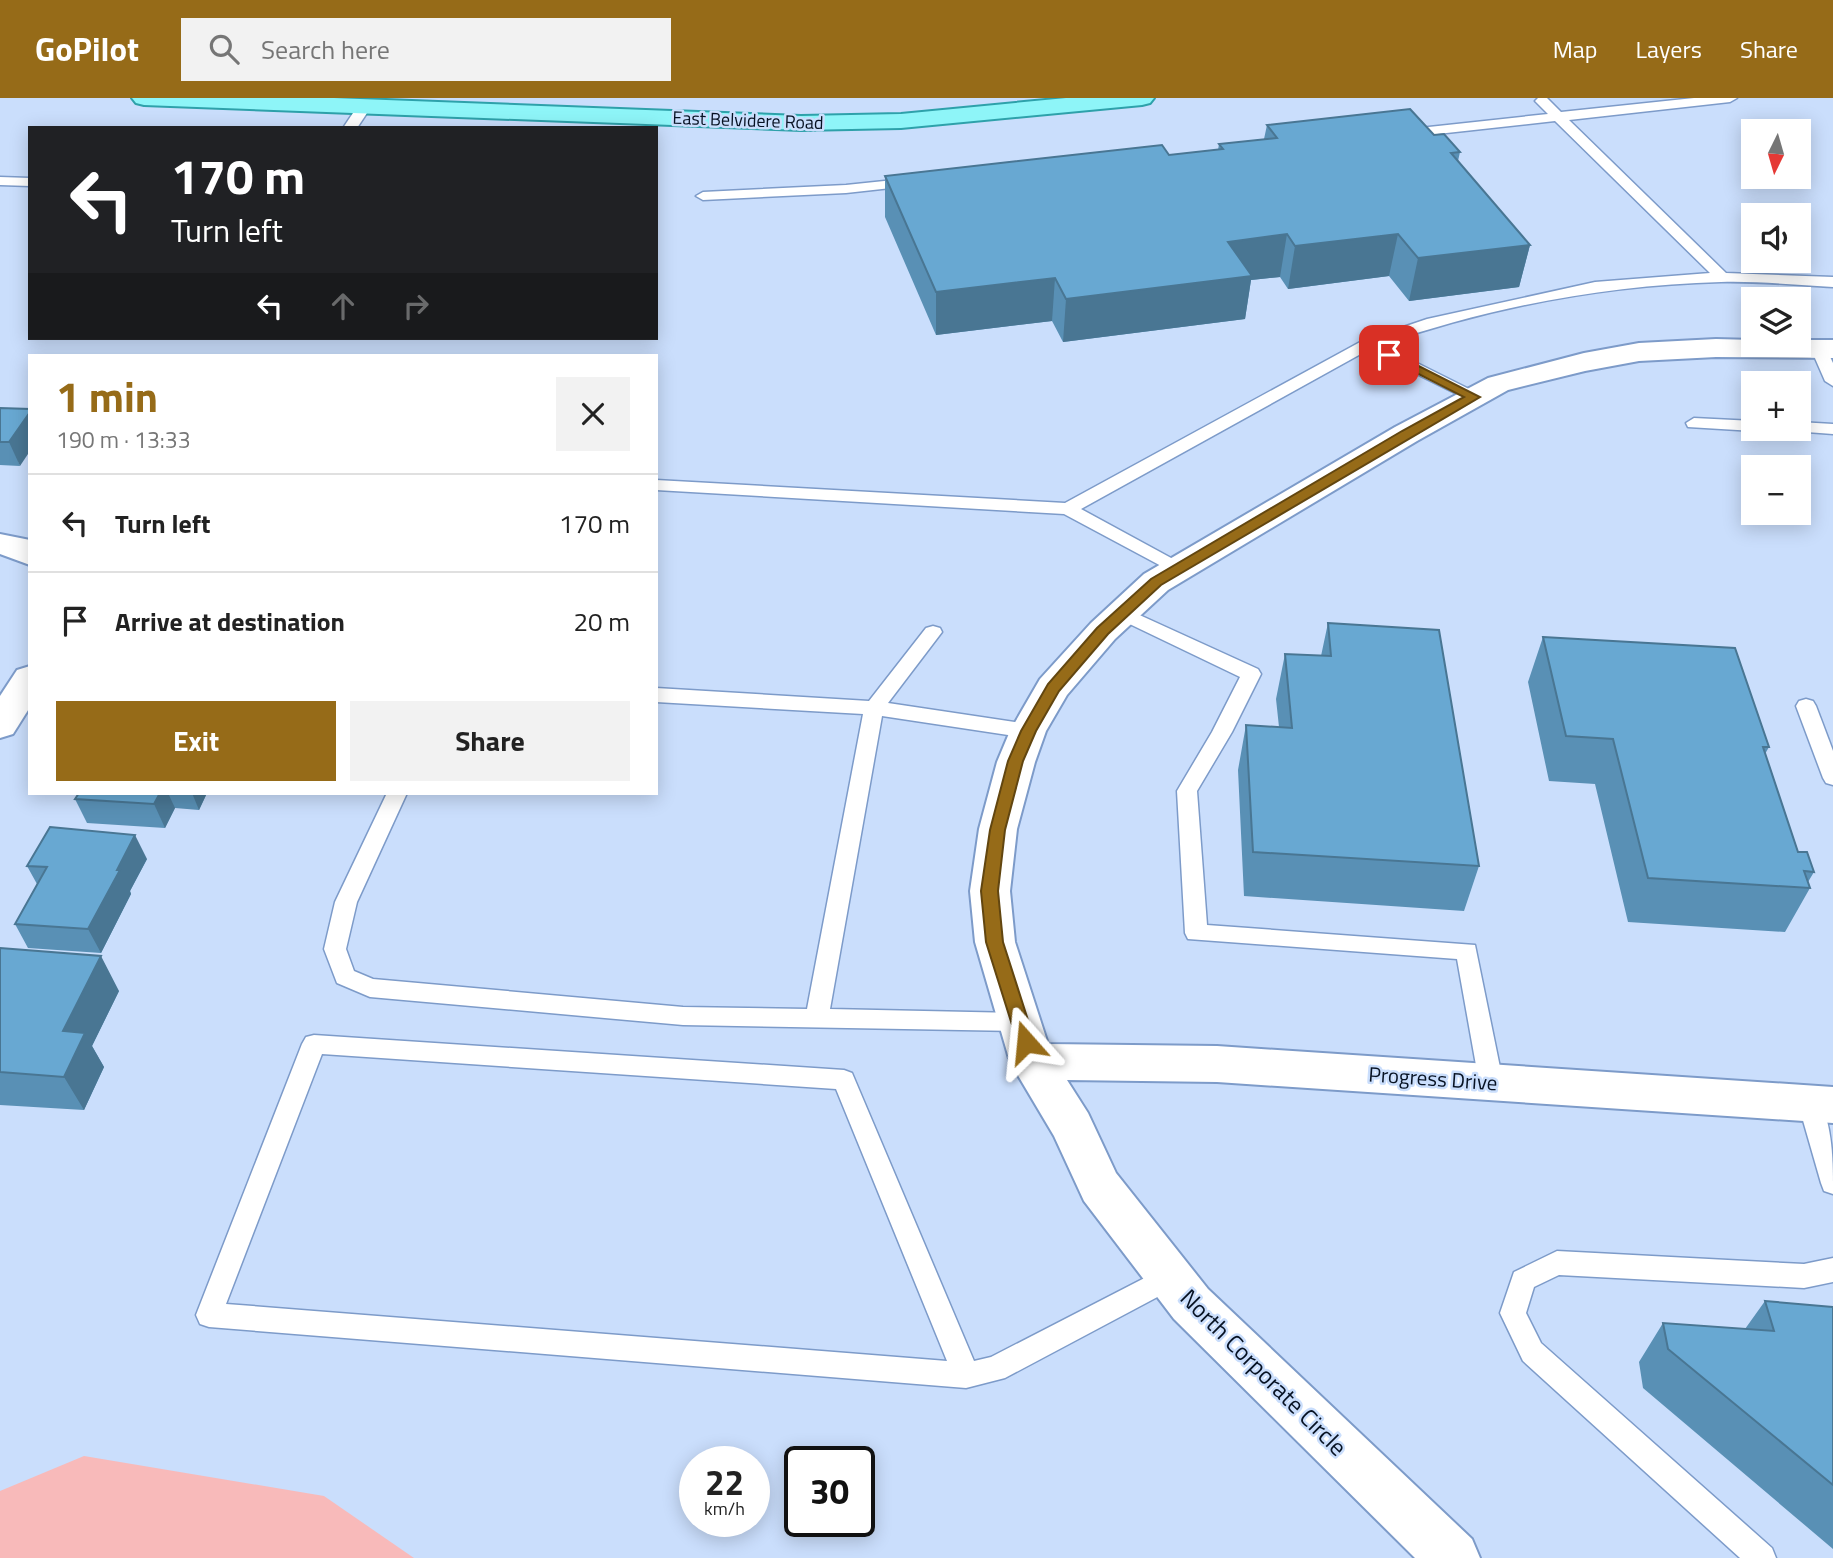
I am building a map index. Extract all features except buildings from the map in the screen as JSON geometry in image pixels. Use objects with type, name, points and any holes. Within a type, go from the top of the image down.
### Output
[{"type":"main road","name":"East Belvidere Road","points":[[144,98],[801,123],[901,121],[1142,98]]},
{"type":"street","name":"North Corporate Circle","points":[[1453,1558],[1191,1304],[1100,1187],[1072,1126],[1026,1042],[995,942],[989,891],[998,830],[1016,761],[1028,731],[1053,688],[1102,631],[1156,582],[1406,434],[1498,384],[1584,362],[1639,352],[1716,348],[1826,349]]},
{"type":"street","points":[[0,544],[19,548],[28,554]]},
{"type":"street","points":[[0,725],[28,681]]},
{"type":"street","name":"Progress Drive","points":[[1026,1042],[1217,1063],[1821,1104]]},
{"type":"lane","points":[[1387,135],[1730,98]]},
{"type":"lane","points":[[1540,99],[1722,277]]},
{"type":"lane","points":[[351,126],[363,107]]},
{"type":"lane","points":[[0,181],[28,182]]},
{"type":"lane","points":[[703,196],[846,189],[929,181]]},
{"type":"lane","points":[[1068,509],[1368,344],[1432,322],[1595,287],[1722,277],[1833,282]]},
{"type":"lane","points":[[1368,344],[1473,397]]},
{"type":"lane","points":[[1826,349],[1833,381]]},
{"type":"lane","points":[[1694,423],[1741,425]]},
{"type":"lane","points":[[1811,428],[1833,429]]},
{"type":"lane","points":[[658,485],[1068,509],[1178,569]]},
{"type":"lane","points":[[1122,613],[1251,674],[1222,732],[1187,791],[1196,933],[1467,951],[1491,1082]]},
{"type":"lane","points":[[817,1018],[874,708],[933,632]]},
{"type":"lane","points":[[658,695],[874,708],[1028,731]]},
{"type":"lane","points":[[1806,706],[1833,778]]},
{"type":"lane","points":[[396,795],[346,902],[335,949],[345,977],[370,988],[423,995],[683,1016],[817,1018],[1026,1042]]},
{"type":"lane","points":[[967,1375],[844,1080],[314,1044],[209,1315],[967,1375],[995,1369],[1171,1277]]},
{"type":"lane","points":[[1821,1104],[1833,1183]]},
{"type":"lane","points":[[1762,1558],[1532,1352],[1513,1313],[1523,1280],[1557,1264],[1804,1276],[1833,1270]]},
{"type":"shaded area","points":[[84,1456],[324,1496],[414,1558],[0,1558],[0,1491]]},
{"type":"route","points":[[1026,1042],[995,942],[989,891],[998,830],[1016,761],[1028,731],[1053,688],[1102,631],[1156,582],[1473,397],[1389,355]]}]
